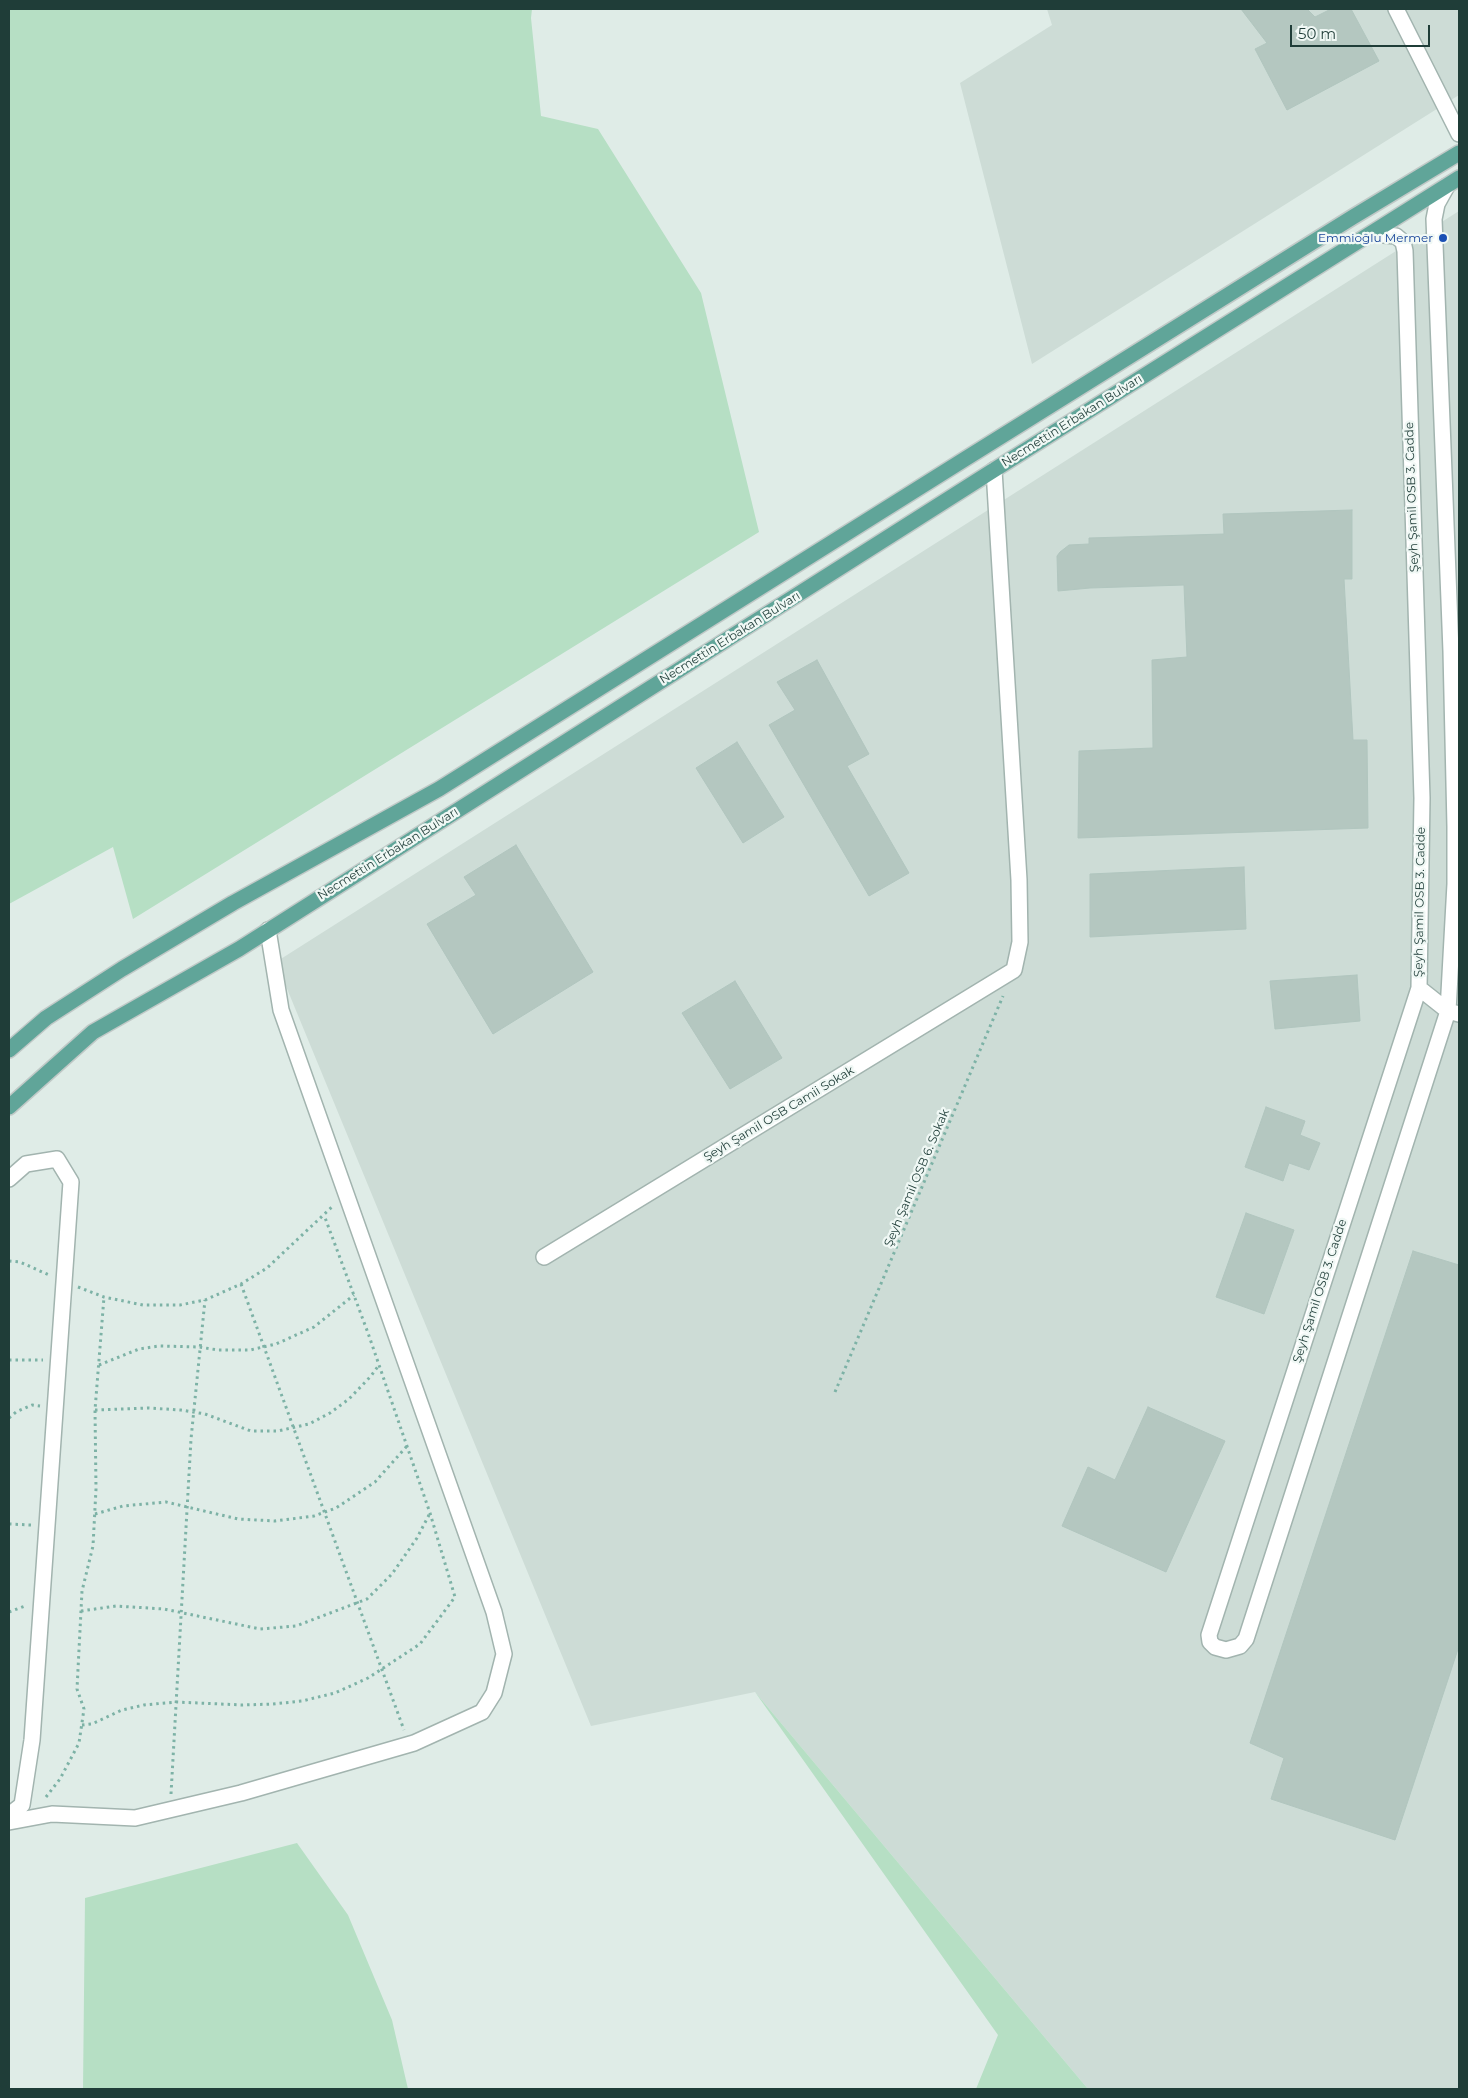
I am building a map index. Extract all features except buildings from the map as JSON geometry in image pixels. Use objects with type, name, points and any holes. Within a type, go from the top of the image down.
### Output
[{"type":"main road","name":"Necmettin Erbakan Bulvarı","points":[[9,1050],[46,1018],[122,969],[233,903],[439,789],[964,459],[1459,153]]},
{"type":"main road","name":"Necmettin Erbakan Bulvarı","points":[[9,1107],[93,1032],[268,930],[1453,182]]},
{"type":"street","points":[[1396,9],[1459,134]]},
{"type":"street","points":[[1453,182],[1437,204],[1434,219],[1451,651],[1455,817],[1454,1013]]},
{"type":"street","name":"Şeyh Şamil OSB 3. Cadde","points":[[1371,234],[1396,236],[1404,242],[1405,251],[1422,798],[1419,988],[1209,1635],[1210,1642],[1214,1647],[1226,1650],[1240,1646],[1246,1639],[1454,1013]]},
{"type":"street","points":[[994,470],[1019,880],[1020,942],[1014,970]]},
{"type":"street","points":[[9,1822],[52,1814],[136,1818],[241,1793],[410,1744],[482,1712],[494,1693],[504,1654],[494,1612],[459,1508],[345,1194],[281,1010],[268,930]]},
{"type":"street","name":"Şeyh Şamil OSB Camii Sokak","points":[[544,1258],[1014,970]]},
{"type":"street","points":[[1419,988],[1454,1013]]},
{"type":"street","points":[[9,1179],[26,1164],[57,1159],[71,1182],[32,1740],[22,1805],[9,1815]]},
{"type":"path","name":"Şeyh Şamil OSB 6. Sokak","points":[[836,1392],[1014,970]]},
{"type":"path","points":[[9,1260],[20,1262],[64,1282],[104,1297],[143,1305],[180,1305],[205,1300],[241,1284],[267,1268],[345,1194]]},
{"type":"path","points":[[82,1726],[92,1724],[122,1710],[144,1705],[176,1702],[243,1705],[302,1700],[335,1693],[368,1678],[420,1644],[455,1597],[430,1513],[379,1365],[324,1215]]},
{"type":"path","points":[[241,1284],[410,1744]]},
{"type":"path","points":[[99,1365],[139,1349],[160,1346],[250,1350],[276,1344],[314,1327],[354,1295]]},
{"type":"path","points":[[22,1805],[48,1797],[79,1743],[82,1726],[84,1709],[77,1689],[81,1611],[82,1592],[93,1546],[95,1514],[95,1410],[104,1297]]},
{"type":"path","points":[[170,1810],[187,1507],[199,1347],[205,1300]]},
{"type":"path","points":[[9,1360],[58,1360]]},
{"type":"path","points":[[95,1410],[148,1408],[194,1412],[205,1414],[251,1431],[278,1431],[309,1424],[330,1413],[349,1399],[379,1365]]},
{"type":"path","points":[[9,1418],[16,1412],[32,1406],[55,1407]]},
{"type":"path","points":[[95,1514],[123,1506],[166,1502],[238,1519],[275,1521],[314,1516],[336,1508],[375,1482],[407,1446]]},
{"type":"path","points":[[81,1611],[116,1606],[181,1611],[225,1623],[260,1628],[296,1626],[367,1599],[392,1574],[417,1538],[430,1513]]},
{"type":"path","points":[[9,1524],[46,1527]]},
{"type":"shaded area","points":[[1047,9],[1459,9],[1459,95],[1032,364],[960,83],[1052,25]]},
{"type":"shaded area","points":[[1459,211],[1459,2089],[1088,2089],[755,1692],[591,1726],[276,962]]},
{"type":"green space","points":[[9,9],[532,9],[531,18],[541,116],[598,129],[701,293],[759,532],[133,919],[113,847],[9,904]]},
{"type":"green space","points":[[755,1692],[1088,2089],[976,2089],[998,2035]]},
{"type":"green space","points":[[297,1843],[348,1915],[392,2020],[408,2089],[83,2089],[85,1898]]},
{"type":"place","name":"Emmioğlu Mermer","points":[[1443,238]]}]
